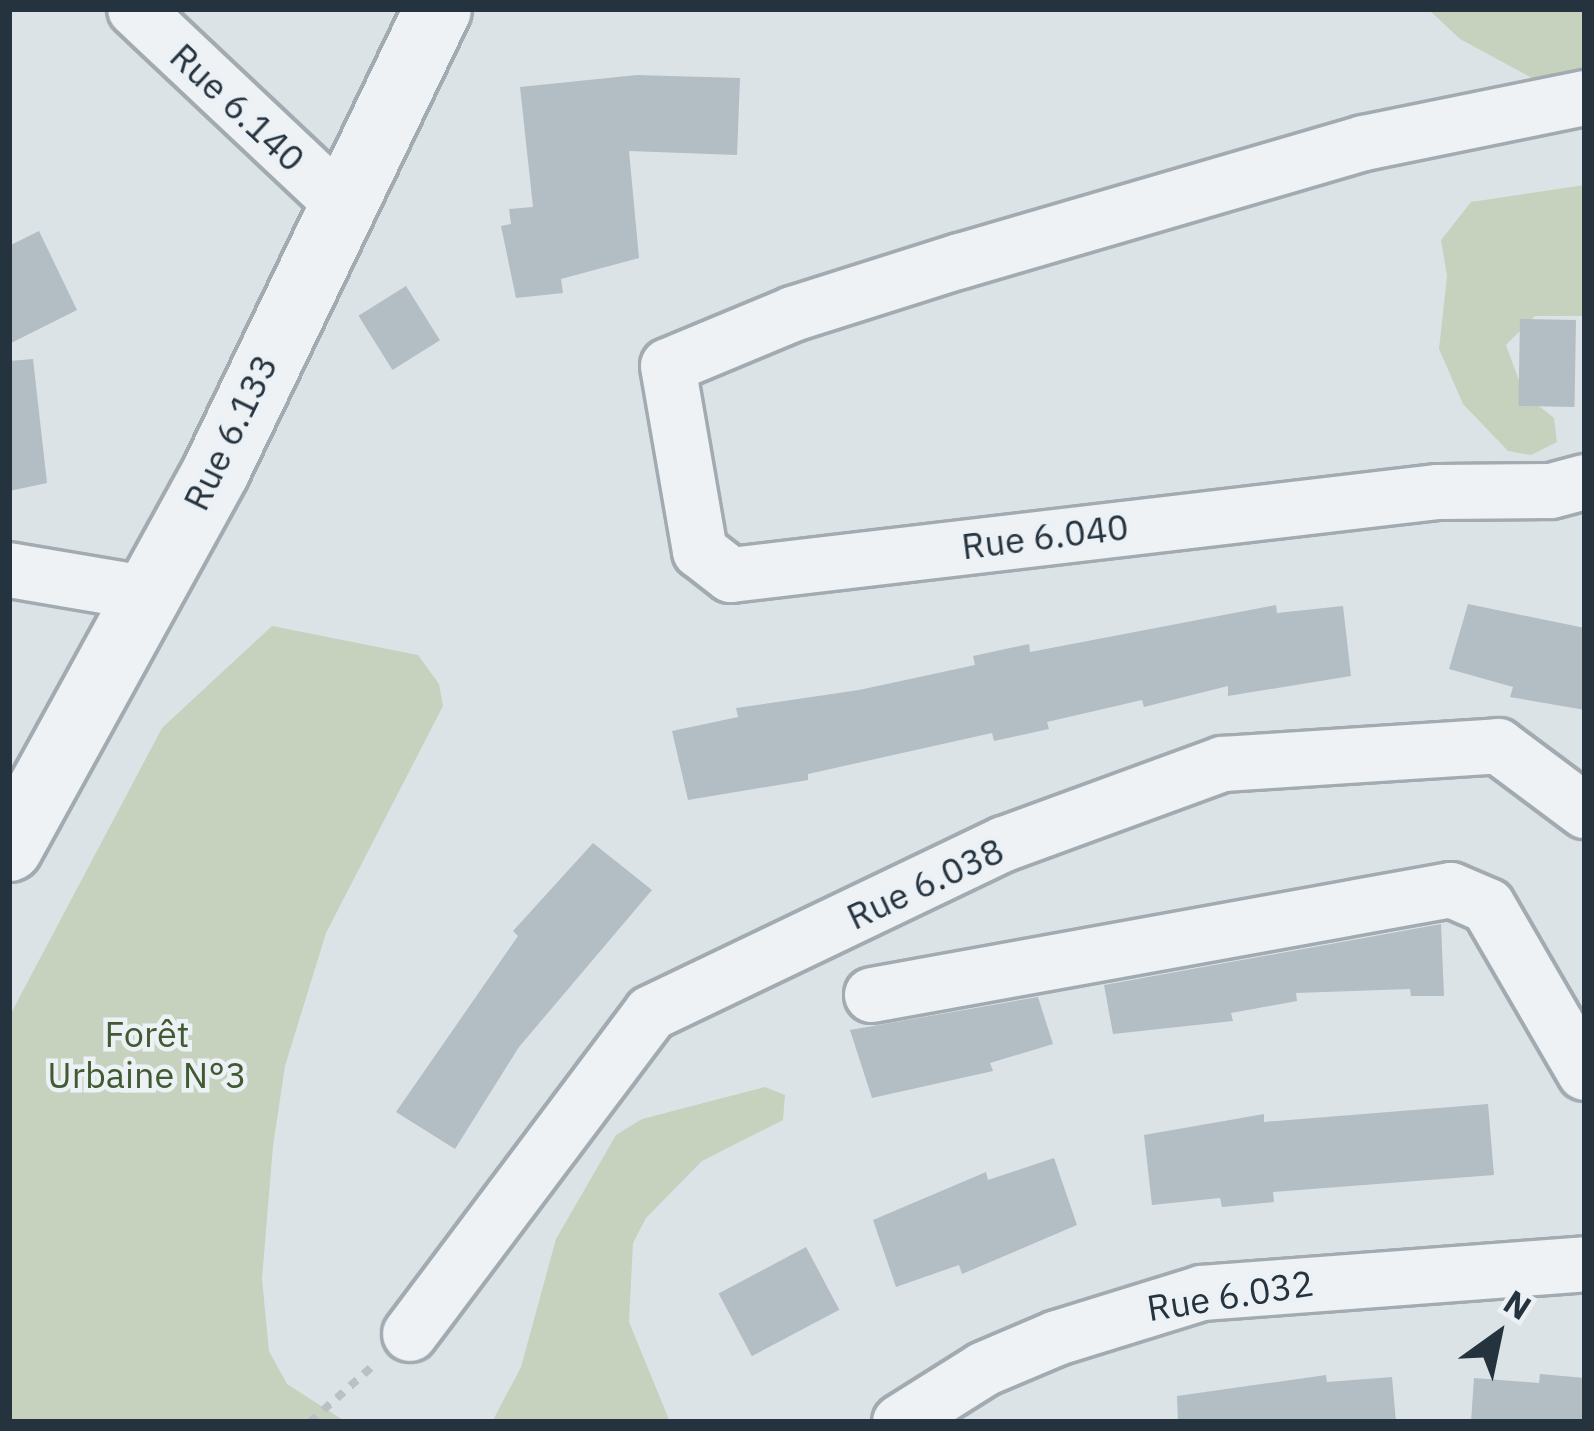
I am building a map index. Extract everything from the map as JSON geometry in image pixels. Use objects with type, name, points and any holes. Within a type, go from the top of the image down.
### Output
[{"type":"street","name":"Rue 6.140","points":[[135,9],[342,204]]},
{"type":"street","name":"Rue 6.133","points":[[9,848],[217,469],[438,9]]},
{"type":"street","name":"Rue 6.040","points":[[1585,98],[1364,143],[960,261],[793,314],[668,366],[700,551],[731,575],[1391,497],[1551,490],[1585,482]]},
{"type":"street","points":[[9,570],[145,593]]},
{"type":"street","name":"Rue 6.038","points":[[410,1334],[651,1012],[1004,844],[1223,764],[1498,746],[1585,811]]},
{"type":"street","points":[[872,995],[1450,890],[1488,906],[1585,1073]]},
{"type":"street","name":"Rue 6.032","points":[[901,1422],[1038,1346],[1202,1293],[1585,1264]]},
{"type":"path","points":[[310,1422],[410,1334]]},
{"type":"green space","points":[[1428,9],[1585,9],[1585,69],[1541,83],[1460,39]]},
{"type":"green space","points":[[1585,185],[1585,316],[1535,316],[1506,345],[1524,394],[1554,418],[1557,442],[1531,455],[1508,451],[1463,404],[1439,349],[1447,276],[1441,240],[1471,202]]},
{"type":"green space","name":"Forêt Urbaine N°3","points":[[272,626],[418,655],[439,684],[443,706],[326,933],[285,1066],[273,1146],[262,1279],[269,1351],[287,1384],[346,1422],[9,1422],[9,1017],[162,728]]},
{"type":"green space","points":[[765,1087],[785,1095],[783,1120],[702,1161],[646,1218],[633,1243],[629,1322],[670,1422],[492,1422],[521,1367],[556,1239],[616,1135],[642,1119]]},
{"type":"building","points":[[637,75],[740,78],[737,155],[629,151],[639,258],[561,279],[563,293],[516,298],[501,226],[511,224],[509,209],[533,207],[520,87]]},
{"type":"building","points":[[39,231],[77,310],[9,344],[9,246]]},
{"type":"building","points":[[406,286],[440,340],[392,370],[359,316]]},
{"type":"building","points":[[1520,319],[1576,320],[1574,407],[1518,406]]},
{"type":"building","points":[[33,359],[47,483],[9,491],[9,361]]},
{"type":"building","points":[[1468,604],[1585,628],[1585,710],[1510,697],[1513,687],[1449,669]]},
{"type":"building","points":[[1276,605],[1277,613],[1343,606],[1351,676],[1228,696],[1228,686],[1144,707],[1142,700],[1047,722],[1049,729],[994,741],[992,733],[808,774],[808,780],[688,800],[672,731],[738,717],[736,708],[859,690],[975,665],[973,656],[1029,644],[1030,652]]},
{"type":"building","points":[[593,843],[652,890],[519,1047],[455,1149],[396,1112],[518,936],[513,931]]},
{"type":"building","points":[[1441,924],[1444,996],[1411,996],[1410,989],[1296,993],[1297,1001],[1231,1013],[1233,1021],[1113,1034],[1104,985]]},
{"type":"building","points":[[1038,997],[1053,1044],[990,1063],[993,1071],[872,1098],[850,1030]]},
{"type":"building","points":[[1488,1104],[1494,1175],[1273,1192],[1274,1202],[1222,1207],[1220,1198],[1152,1205],[1144,1135],[1264,1114],[1264,1122]]},
{"type":"building","points":[[1054,1158],[1077,1225],[962,1274],[959,1265],[896,1287],[873,1220],[986,1172],[988,1180]]},
{"type":"building","points":[[806,1247],[839,1310],[752,1356],[719,1293]]},
{"type":"building","points":[[1540,1374],[1585,1378],[1585,1422],[1471,1422],[1474,1378],[1539,1383]]},
{"type":"building","points":[[1326,1375],[1327,1382],[1392,1377],[1396,1422],[1178,1422],[1177,1396]]}]
